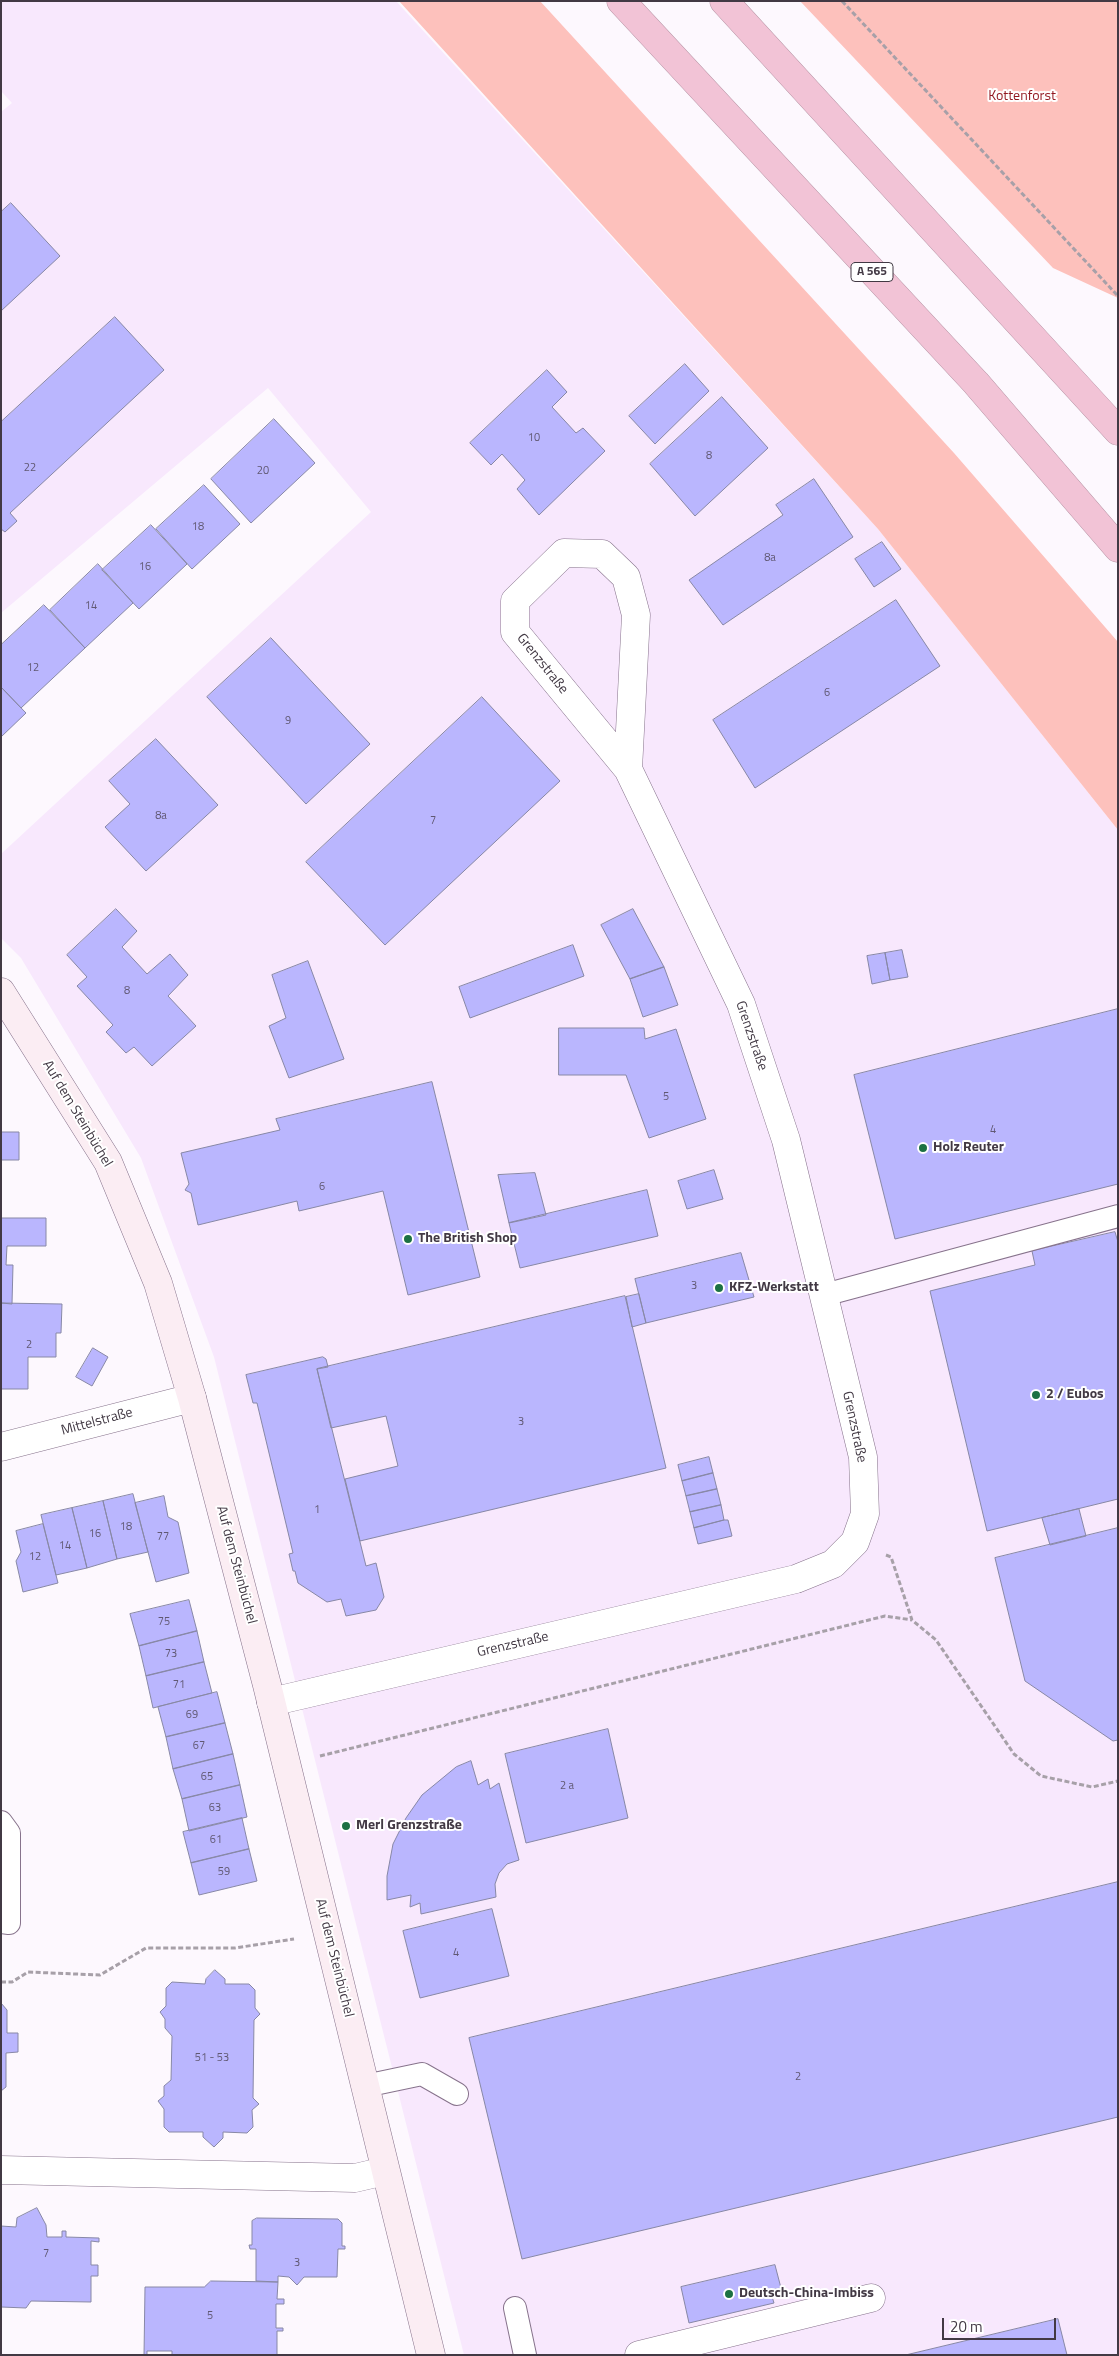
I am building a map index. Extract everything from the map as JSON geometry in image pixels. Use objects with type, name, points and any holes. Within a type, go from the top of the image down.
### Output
[{"type":"highway","name":"A 565","points":[[621,1],[976,383],[1118,548]]},
{"type":"highway","points":[[724,1],[1118,431]]},
{"type":"street","name":"Grenzstraße","points":[[271,1702],[796,1579],[833,1564],[855,1542],[865,1514],[863,1457],[786,1140],[741,1004],[628,769],[515,632],[515,601],[564,553],[602,554],[626,576],[636,615],[628,769]]},
{"type":"street","name":"Auf dem Steinbüchel","points":[[1,992],[108,1162],[158,1283],[192,1398],[271,1702],[431,2355]]},
{"type":"street","name":"Mittelstraße","points":[[1,1447],[192,1398]]},
{"type":"street","points":[[1,2170],[354,2178],[385,2171]]},
{"type":"street","points":[[639,2355],[871,2298]]},
{"type":"lane","points":[[824,1295],[1118,1216]]},
{"type":"lane","points":[[1,1822],[9,1833],[9,1922],[1,1922]]},
{"type":"lane","points":[[365,2086],[422,2074],[457,2094]]},
{"type":"lane","points":[[515,2308],[525,2355]]},
{"type":"path","points":[[842,1],[1118,296]]},
{"type":"path","points":[[855,1542],[891,1557],[912,1620]]},
{"type":"path","points":[[286,1765],[885,1616],[912,1620],[936,1640],[1014,1754],[1041,1776],[1092,1787],[1118,1781]]},
{"type":"path","points":[[1,1982],[12,1982],[28,1972],[100,1975],[146,1948],[235,1948],[328,1934]]},
{"type":"shaded area","points":[[1,1],[396,1],[878,529],[1118,830],[1118,2355],[464,2355],[214,1357],[141,1158],[21,958],[1,938],[1,854],[371,512],[268,388],[1,613],[1,112],[12,103],[1,91]]},
{"type":"green space","points":[[399,1],[540,1],[954,453],[1118,642],[1118,830],[878,529]]},
{"type":"green space","name":"Kottenforst","points":[[800,1],[1118,1],[1118,298],[1053,268]]},
{"type":"building","points":[[11,203],[60,256],[1,311],[1,212]]},
{"type":"building","points":[[115,317],[164,370],[10,513],[17,521],[5,532],[1,529],[1,422]]},
{"type":"building","points":[[685,364],[709,391],[655,444],[629,416]]},
{"type":"building","points":[[547,370],[567,392],[552,407],[576,433],[583,428],[605,451],[539,515],[517,489],[525,480],[502,454],[491,465],[470,443]]},
{"type":"building","points":[[722,397],[768,448],[695,516],[650,464]]},
{"type":"building","points":[[274,419],[315,463],[251,523],[211,479]]},
{"type":"building","points":[[814,479],[853,537],[723,625],[689,580],[783,515],[776,505]]},
{"type":"building","points":[[204,485],[240,524],[192,569],[156,529]]},
{"type":"building","points":[[151,525],[187,564],[139,609],[102,570]]},
{"type":"building","points":[[882,542],[901,569],[874,587],[855,559]]},
{"type":"building","points":[[98,564],[133,603],[85,648],[50,610]]},
{"type":"building","points":[[896,600],[940,666],[755,788],[713,720]]},
{"type":"building","points":[[44,605],[85,648],[21,708],[1,687],[1,645]]},
{"type":"building","points":[[271,638],[370,744],[306,804],[207,697]]},
{"type":"building","points":[[1,687],[26,713],[1,737]]},
{"type":"building","points":[[482,697],[560,781],[385,945],[306,862]]},
{"type":"building","points":[[156,739],[218,805],[146,871],[105,827],[130,804],[109,781]]},
{"type":"building","points":[[116,909],[137,931],[122,947],[147,974],[170,954],[188,975],[168,996],[196,1026],[152,1066],[134,1047],[126,1053],[106,1032],[113,1025],[77,986],[87,977],[67,955]]},
{"type":"building","points":[[633,909],[664,967],[630,979],[601,925]]},
{"type":"building","points":[[573,945],[584,976],[470,1018],[459,987]]},
{"type":"building","points":[[902,950],[908,977],[890,980],[885,953]]},
{"type":"building","points":[[885,953],[890,980],[872,984],[867,956]]},
{"type":"building","points":[[308,961],[344,1059],[289,1078],[269,1026],[286,1018],[272,975]]},
{"type":"building","points":[[664,967],[678,1005],[643,1017],[630,979]]},
{"type":"building","points":[[1118,1009],[1118,1184],[895,1239],[854,1075]]},
{"type":"building","points":[[559,1028],[644,1028],[645,1039],[676,1029],[706,1119],[649,1138],[626,1075],[559,1075]]},
{"type":"building","points":[[432,1082],[480,1277],[408,1295],[383,1191],[299,1211],[297,1201],[198,1225],[191,1193],[185,1190],[189,1184],[181,1153],[280,1130],[276,1119]]},
{"type":"building","points":[[1,1132],[19,1132],[19,1160],[1,1160]]},
{"type":"building","points":[[714,1170],[723,1199],[687,1209],[678,1181]]},
{"type":"building","points":[[535,1173],[546,1215],[509,1223],[498,1175]]},
{"type":"building","points":[[647,1190],[658,1236],[520,1268],[509,1223]]},
{"type":"building","points":[[1,1218],[46,1218],[46,1246],[7,1246],[6,1265],[13,1265],[12,1304],[1,1303]]},
{"type":"building","name":"2 / Eubos","points":[[1115,1232],[1118,1242],[1118,1499],[987,1531],[930,1291],[1035,1265],[1032,1251]]},
{"type":"building","points":[[741,1253],[754,1297],[646,1323],[635,1279]]},
{"type":"building","points":[[639,1294],[646,1323],[632,1327],[626,1297]]},
{"type":"building","points":[[625,1296],[666,1468],[360,1541],[345,1479],[398,1466],[386,1416],[331,1428],[317,1369]]},
{"type":"building","points":[[1,1303],[62,1304],[61,1333],[56,1333],[56,1357],[28,1357],[28,1389],[1,1389]]},
{"type":"building","points":[[93,1348],[108,1357],[92,1386],[76,1377]]},
{"type":"building","points":[[323,1357],[326,1359],[328,1367],[317,1369],[366,1566],[376,1563],[384,1597],[376,1610],[346,1616],[341,1599],[327,1602],[298,1583],[295,1571],[293,1571],[289,1554],[293,1553],[257,1403],[253,1403],[246,1375]]},
{"type":"building","points":[[709,1457],[713,1473],[682,1481],[678,1465]]},
{"type":"building","points":[[713,1473],[717,1489],[686,1496],[682,1481]]},
{"type":"building","points":[[717,1489],[721,1505],[690,1512],[686,1496]]},
{"type":"building","points":[[133,1494],[148,1552],[117,1559],[103,1501]]},
{"type":"building","points":[[164,1496],[168,1517],[178,1522],[189,1573],[156,1582],[135,1503]]},
{"type":"building","points":[[103,1501],[117,1559],[87,1568],[72,1508]]},
{"type":"building","points":[[721,1505],[724,1520],[694,1528],[690,1512]]},
{"type":"building","points":[[72,1508],[87,1568],[56,1575],[41,1515]]},
{"type":"building","points":[[1079,1509],[1086,1536],[1050,1545],[1042,1518]]},
{"type":"building","points":[[728,1520],[732,1536],[698,1544],[694,1528]]},
{"type":"building","points":[[43,1524],[58,1583],[23,1592],[16,1561],[21,1552],[16,1531]]},
{"type":"building","points":[[1118,1528],[1118,1740],[1113,1741],[1025,1681],[995,1558]]},
{"type":"building","points":[[189,1600],[197,1631],[139,1646],[130,1614]]},
{"type":"building","points":[[197,1631],[204,1662],[146,1676],[139,1646]]},
{"type":"building","points":[[204,1662],[212,1693],[153,1708],[146,1676]]},
{"type":"building","points":[[217,1692],[225,1723],[166,1737],[158,1707]]},
{"type":"building","points":[[225,1723],[233,1754],[173,1769],[166,1737]]},
{"type":"building","points":[[608,1729],[628,1818],[526,1843],[505,1754]]},
{"type":"building","points":[[233,1754],[240,1785],[182,1799],[173,1769]]},
{"type":"building","points":[[471,1761],[478,1785],[488,1779],[490,1789],[499,1783],[519,1860],[507,1864],[499,1873],[495,1884],[496,1897],[421,1914],[420,1903],[410,1907],[411,1895],[387,1900],[387,1876],[393,1844],[406,1818],[422,1795],[456,1767]]},
{"type":"building","points":[[240,1785],[247,1817],[189,1831],[182,1799]]},
{"type":"building","points":[[242,1818],[249,1849],[191,1863],[183,1832]]},
{"type":"building","points":[[249,1849],[257,1881],[199,1895],[191,1863]]},
{"type":"building","points":[[1118,1882],[1118,2117],[522,2259],[469,2038]]},
{"type":"building","points":[[492,1909],[509,1976],[420,1998],[403,1931]]},
{"type":"building","points":[[215,1970],[225,1979],[225,1984],[249,1984],[255,1990],[255,2008],[260,2014],[254,2020],[253,2098],[259,2104],[252,2110],[253,2127],[247,2133],[223,2132],[223,2138],[214,2147],[203,2137],[203,2132],[169,2132],[164,2127],[164,2109],[158,2101],[164,2096],[164,2086],[171,2080],[172,2036],[165,2028],[165,2019],[160,2012],[166,2006],[166,1988],[172,1982],[205,1984],[206,1979]]},
{"type":"building","points":[[1,2003],[7,2010],[7,2033],[18,2033],[18,2052],[6,2053],[6,2087],[1,2091]]},
{"type":"building","points":[[37,2208],[46,2225],[47,2237],[62,2237],[62,2231],[66,2231],[66,2237],[99,2238],[99,2242],[91,2241],[91,2265],[98,2265],[98,2276],[91,2276],[91,2302],[31,2301],[26,2308],[1,2307],[1,2226],[16,2227],[17,2218]]},
{"type":"building","points":[[257,2218],[338,2219],[342,2223],[342,2246],[345,2246],[345,2249],[338,2249],[337,2277],[304,2277],[297,2285],[289,2277],[278,2276],[278,2282],[256,2281],[256,2249],[250,2249],[249,2245],[252,2245],[252,2221]]},
{"type":"building","points":[[775,2265],[781,2288],[770,2290],[774,2303],[689,2323],[681,2287]]},
{"type":"building","points":[[211,2281],[278,2282],[277,2299],[284,2299],[284,2304],[276,2304],[276,2328],[283,2328],[283,2331],[277,2331],[277,2355],[172,2355],[172,2351],[147,2351],[147,2355],[144,2355],[145,2287],[204,2287]]},
{"type":"building","points":[[1058,2319],[1067,2355],[906,2355]]},
{"type":"place","name":"Holz Reuter","points":[[923,1148]]},
{"type":"place","name":"The British Shop","points":[[408,1239]]},
{"type":"place","name":"KFZ-Werkstatt","points":[[719,1288]]},
{"type":"place","name":"2 / Eubos","points":[[1036,1395]]},
{"type":"place","name":"Merl Grenzstraße","points":[[346,1826]]},
{"type":"place","name":"Deutsch-China-Imbiss","points":[[729,2294]]}]
